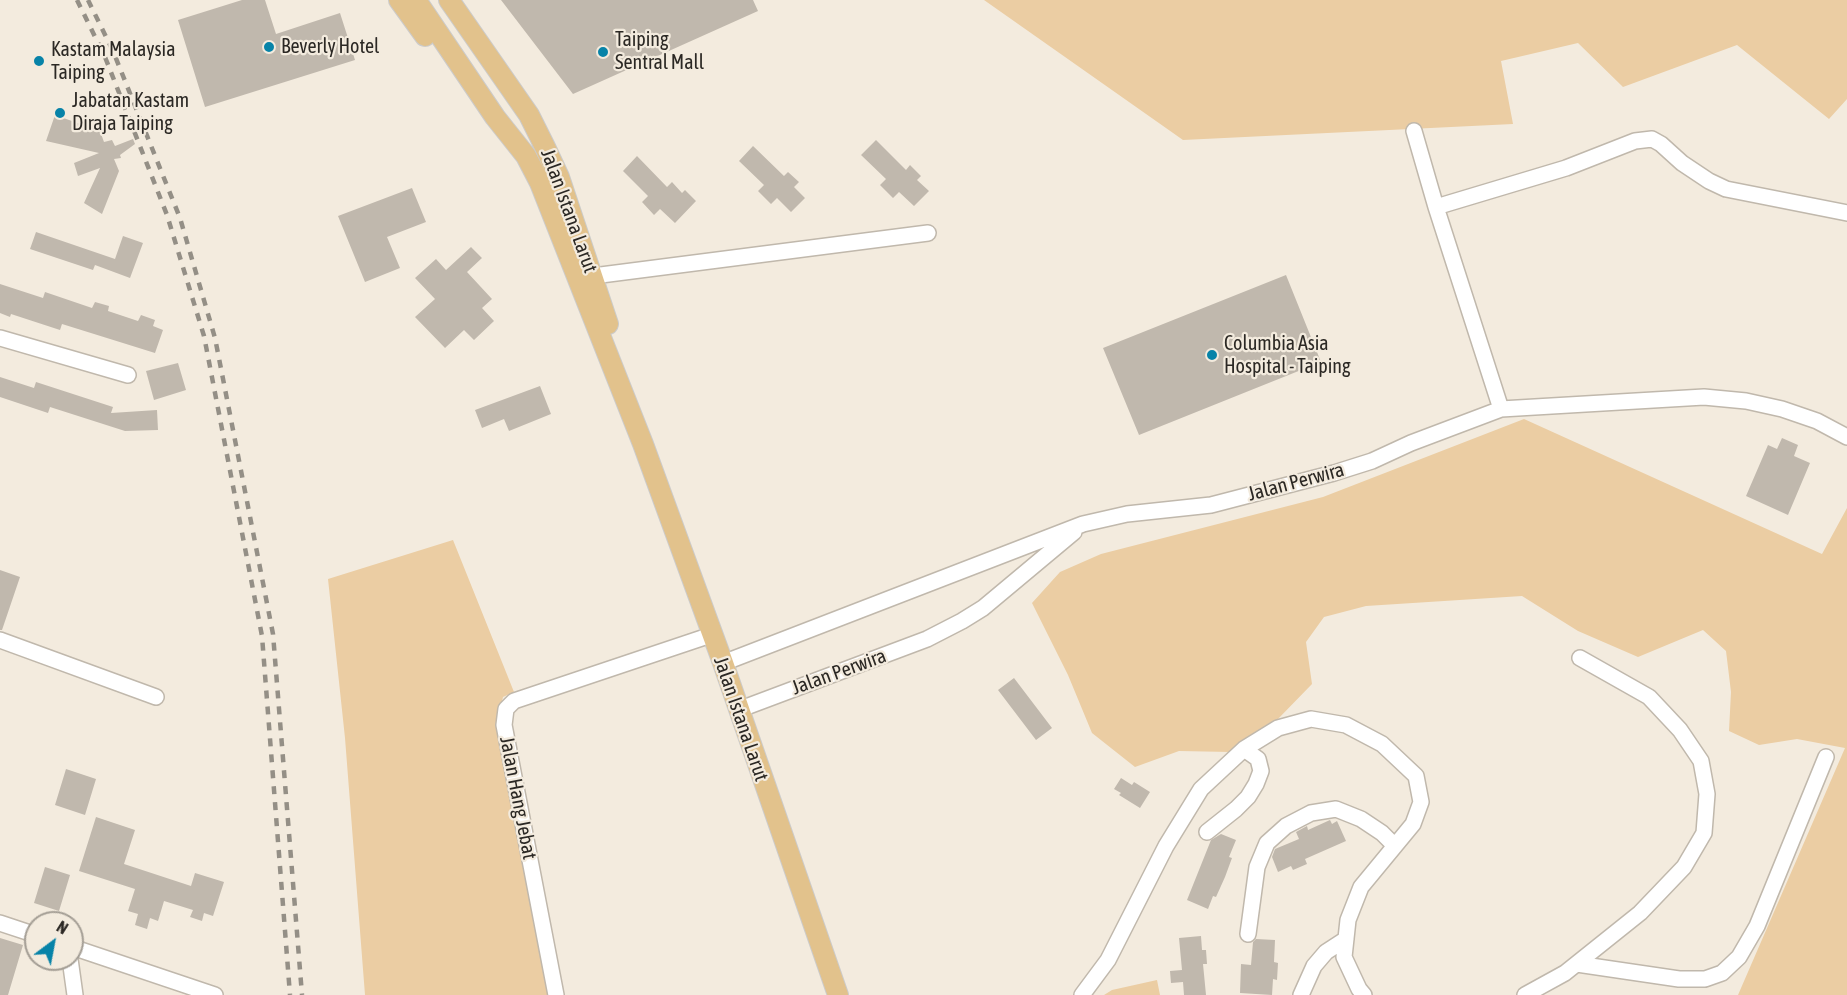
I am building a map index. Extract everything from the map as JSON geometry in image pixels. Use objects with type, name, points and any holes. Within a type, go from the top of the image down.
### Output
[{"type":"main road","name":"Jalan Istana Larut","points":[[399,0],[468,93],[495,117]]},
{"type":"main road","name":"Jalan Istana Larut","points":[[416,0],[495,117],[526,156],[540,183],[643,444],[723,663],[838,995]]},
{"type":"main road","name":"Jalan Istana Larut","points":[[449,0],[530,115],[559,177],[593,276],[643,444]]},
{"type":"street","points":[[1414,131],[1501,409]]},
{"type":"street","points":[[1436,207],[1566,168],[1635,141],[1652,140],[1661,144],[1682,163],[1700,175],[1726,189],[1847,213]]},
{"type":"street","points":[[593,276],[928,233]]},
{"type":"street","points":[[0,338],[128,375]]},
{"type":"street","name":"Jalan Perwira","points":[[723,663],[1083,524],[1127,514],[1211,505],[1334,473],[1372,461],[1411,443],[1501,409],[1704,397],[1746,401],[1782,409],[1817,421],[1847,436]]},
{"type":"street","name":"Jalan Perwira","points":[[738,710],[927,639],[962,621],[983,608],[1083,524]]},
{"type":"street","name":"Jalan Hang Jebat","points":[[556,995],[504,725],[506,709],[514,701],[711,635]]},
{"type":"street","points":[[0,640],[156,698]]},
{"type":"street","points":[[1525,995],[1565,973],[1640,913],[1684,867],[1704,833],[1707,794],[1701,761],[1680,730],[1649,698],[1580,658]]},
{"type":"street","points":[[1082,995],[1107,960],[1166,846],[1201,789],[1244,748],[1278,728],[1311,719],[1346,725],[1382,744],[1416,776],[1421,802],[1413,824],[1361,887],[1348,920],[1344,957],[1364,995]]},
{"type":"street","points":[[1207,832],[1242,803],[1256,784],[1261,771],[1258,759],[1244,748]]},
{"type":"street","points":[[1577,964],[1679,979],[1705,979],[1722,973],[1739,957],[1757,926],[1826,757]]},
{"type":"street","points":[[1248,934],[1257,867],[1267,843],[1286,826],[1311,813],[1335,809],[1360,819],[1382,833],[1395,846]]},
{"type":"street","points":[[0,923],[24,931]]},
{"type":"street","points":[[1301,995],[1314,966],[1326,952],[1346,939]]},
{"type":"street","points":[[84,951],[215,995]]},
{"type":"street","points":[[72,971],[75,995]]},
{"type":"shaded area","points":[[984,0],[1847,0],[1847,99],[1829,119],[1737,45],[1623,87],[1578,43],[1501,61],[1513,124],[1183,140]]},
{"type":"shaded area","points":[[1524,419],[1822,554],[1847,508],[1847,995],[1738,995],[1845,748],[1797,739],[1759,745],[1729,731],[1731,692],[1726,651],[1703,630],[1638,657],[1578,631],[1522,596],[1366,606],[1324,617],[1306,642],[1312,684],[1277,720],[1231,752],[1179,751],[1135,767],[1092,733],[1068,675],[1032,603],[1060,572],[1101,554],[1323,497]]},
{"type":"shaded area","points":[[453,540],[514,692],[503,697],[498,718],[554,995],[365,995],[345,738],[328,579]]},
{"type":"shaded area","points":[[1157,980],[1160,995],[1104,995],[1112,990]]},
{"type":"building","name":"Beverly Hotel","points":[[242,0],[265,0],[276,34],[340,13],[355,60],[205,107],[178,20]]},
{"type":"building","name":"Taiping Sentral Mall","points":[[501,0],[753,0],[758,11],[573,94]]},
{"type":"building","points":[[55,115],[100,131],[104,142],[112,140],[115,146],[133,139],[135,144],[120,155],[121,158],[114,159],[119,171],[102,214],[84,203],[100,168],[78,176],[74,163],[99,153],[46,141]]},
{"type":"building","points":[[876,140],[906,170],[910,165],[921,176],[917,180],[929,191],[914,206],[899,192],[893,198],[880,185],[886,179],[861,155]]},
{"type":"building","points":[[753,146],[784,176],[788,172],[799,182],[794,187],[805,198],[791,212],[777,198],[771,204],[758,191],[764,185],[739,161]]},
{"type":"building","points":[[637,156],[667,187],[672,182],[682,193],[685,190],[696,201],[675,223],[660,209],[654,215],[642,202],[648,196],[623,171]]},
{"type":"building","points":[[412,188],[426,222],[387,237],[400,268],[365,282],[338,216]]},
{"type":"building","points":[[36,232],[115,259],[123,236],[143,243],[130,278],[95,265],[93,270],[30,249]]},
{"type":"building","points":[[471,247],[482,258],[467,272],[492,299],[482,308],[494,321],[474,340],[464,330],[445,348],[415,317],[435,299],[415,278],[436,259],[446,270]]},
{"type":"building","name":"Columbia Asia Hospital - Taiping","points":[[1286,275],[1321,362],[1139,435],[1103,348]]},
{"type":"building","points":[[0,284],[43,298],[45,292],[92,308],[95,302],[109,306],[108,311],[138,321],[141,315],[155,320],[153,326],[163,330],[155,353],[62,324],[60,330],[11,314],[10,317],[0,313]]},
{"type":"building","points":[[178,363],[186,390],[154,400],[146,371]]},
{"type":"building","points":[[0,377],[34,388],[36,382],[113,407],[111,413],[157,410],[158,430],[125,431],[50,407],[48,413],[0,397]]},
{"type":"building","points":[[540,386],[551,414],[509,431],[504,419],[482,428],[475,410]]},
{"type":"building","points":[[1782,438],[1798,445],[1794,456],[1810,463],[1788,515],[1746,496],[1768,445],[1777,449]]},
{"type":"building","points":[[0,570],[20,577],[2,630],[0,630]]},
{"type":"building","points":[[1014,678],[1052,728],[1036,740],[998,690]]},
{"type":"building","points":[[66,769],[96,779],[85,815],[55,805]]},
{"type":"building","points":[[1121,778],[1132,785],[1134,782],[1150,792],[1140,808],[1119,795],[1121,793],[1114,789]]},
{"type":"building","points":[[96,817],[135,830],[124,864],[191,886],[195,873],[224,882],[213,916],[204,913],[202,921],[190,917],[193,910],[164,901],[158,921],[150,918],[147,929],[135,925],[138,914],[128,911],[135,889],[79,871]]},
{"type":"building","points":[[1330,820],[1332,824],[1337,821],[1346,841],[1305,859],[1307,864],[1293,870],[1291,866],[1278,872],[1272,857],[1275,849],[1299,839],[1296,832],[1307,826],[1308,830]]},
{"type":"building","points":[[1221,834],[1236,840],[1229,857],[1232,858],[1225,877],[1208,909],[1187,900],[1211,840]]},
{"type":"building","points":[[45,867],[70,875],[59,911],[34,903]]},
{"type":"building","points":[[1201,936],[1202,950],[1206,950],[1207,964],[1203,964],[1206,995],[1184,995],[1183,982],[1171,983],[1170,971],[1182,970],[1179,938]]},
{"type":"building","points":[[0,938],[23,945],[8,995],[0,995]]},
{"type":"building","points":[[1256,939],[1275,940],[1274,962],[1278,963],[1277,980],[1273,979],[1272,995],[1240,993],[1241,964],[1251,965],[1253,942]]},
{"type":"railway","points":[[77,0],[105,57],[167,215],[204,336],[262,636],[290,995]]},
{"type":"railway","points":[[88,0],[113,51],[180,218],[215,338],[273,634],[302,995]]},
{"type":"place","name":"Beverly Hotel","points":[[269,47]]},
{"type":"place","name":"Taiping Sentral Mall","points":[[603,52]]},
{"type":"place","name":"Kastam Malaysia Taiping","points":[[39,61]]},
{"type":"place","name":"Jabatan Kastam Diraja Taiping","points":[[60,113]]},
{"type":"place","name":"Columbia Asia Hospital - Taiping","points":[[1212,355]]}]
